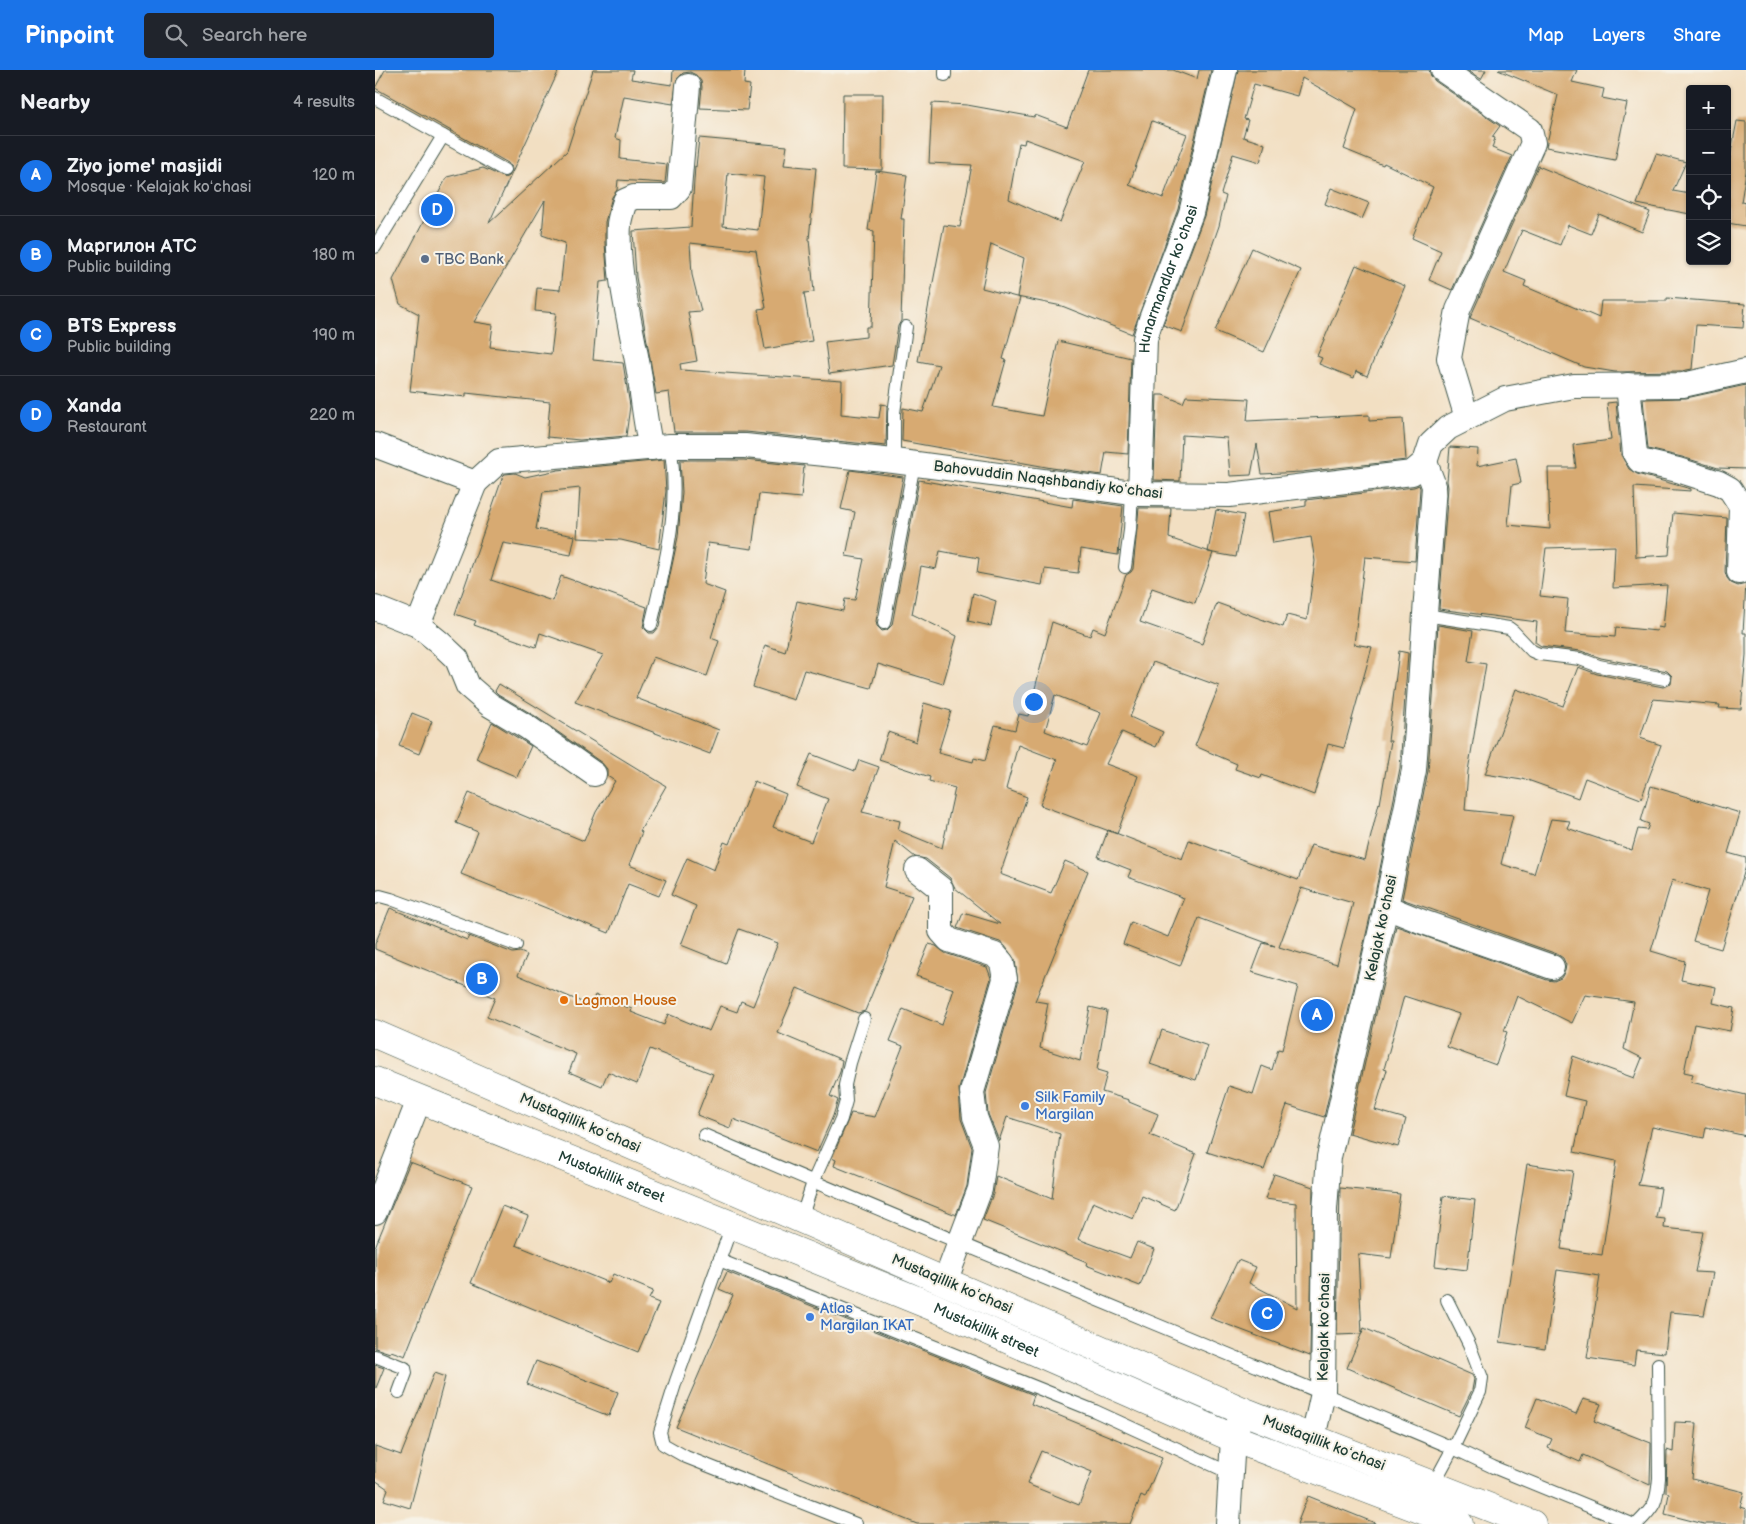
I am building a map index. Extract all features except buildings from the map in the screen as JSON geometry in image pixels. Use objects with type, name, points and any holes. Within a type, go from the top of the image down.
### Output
[{"type":"main road","name":"Mustaqillik koʻchasi","points":[[375,1034],[1243,1411],[1532,1524]]},
{"type":"main road","name":"Mustakillik street","points":[[375,1081],[934,1307],[1233,1438],[1459,1524]]},
{"type":"street","name":"Hunarmandlar ko‘chasi","points":[[1136,493],[1145,339],[1191,213],[1225,70]]},
{"type":"street","points":[[1443,70],[1530,130],[1533,143],[1457,310],[1449,358],[1467,418]]},
{"type":"street","points":[[660,447],[627,310],[619,248],[619,221],[625,201],[634,197],[671,197],[679,188],[688,86]]},
{"type":"street","points":[[1425,462],[1431,444],[1447,428],[1505,399],[1574,386],[1683,385],[1746,371]]},
{"type":"street","points":[[1628,385],[1635,454],[1639,460],[1719,483],[1730,489],[1741,506],[1739,572]]},
{"type":"street","points":[[375,445],[475,482],[418,625]]},
{"type":"street","name":"Bahovuddin Naqshbandiy koʻchasi","points":[[475,482],[499,462],[660,447],[745,446],[904,463],[1136,493],[1229,495],[1412,473],[1425,462]]},
{"type":"street","name":"Kelajak koʻchasi","points":[[1313,1438],[1323,1393],[1325,1210],[1329,1157],[1386,907],[1413,770],[1434,486],[1425,462]]},
{"type":"street","points":[[375,608],[418,625],[457,659],[468,686],[490,704],[527,727],[594,774]]},
{"type":"street","points":[[917,870],[941,889],[941,932],[949,940],[995,955],[1002,963],[1005,979],[972,1092],[975,1117],[985,1146],[980,1189],[945,1282]]},
{"type":"street","points":[[1386,907],[1432,926],[1552,967]]},
{"type":"street","points":[[375,1212],[419,1100]]},
{"type":"street","points":[[1228,1524],[1233,1438],[1243,1411]]},
{"type":"lane","points":[[375,98],[504,170]]},
{"type":"lane","points":[[375,247],[443,136]]},
{"type":"lane","points":[[884,623],[904,463],[894,413],[907,327]]},
{"type":"lane","points":[[651,625],[667,556],[673,514],[674,470],[660,447]]},
{"type":"lane","points":[[1125,567],[1136,493]]},
{"type":"lane","points":[[1425,615],[1509,628],[1532,651],[1539,654],[1580,659],[1599,666],[1665,679]]},
{"type":"lane","points":[[375,898],[380,896],[391,899],[516,945]]},
{"type":"lane","points":[[801,1219],[813,1182],[841,1119],[846,1101],[845,1085],[863,1019]]},
{"type":"lane","points":[[704,1134],[813,1182],[1323,1393],[1493,1467],[1632,1524]]},
{"type":"lane","points":[[732,1226],[676,1380],[660,1432],[663,1444],[686,1457],[856,1524]]},
{"type":"lane","points":[[719,1260],[1095,1411],[1230,1473]]},
{"type":"lane","points":[[1433,1485],[1480,1392],[1482,1378],[1469,1344],[1447,1300]]},
{"type":"lane","points":[[375,1356],[405,1368],[406,1373],[399,1392]]},
{"type":"lane","points":[[1637,1524],[1653,1507],[1658,1495],[1658,1364]]},
{"type":"place","name":"Xanda","points":[[437,210]]},
{"type":"place","name":"TBC Bank","points":[[425,259]]},
{"type":"place","name":"Маргилон АТС","points":[[482,979]]},
{"type":"place","name":"Lagmon House","points":[[564,1000]]},
{"type":"place","name":"Ziyo jome' masjidi","points":[[1317,1015]]},
{"type":"place","name":"Silk Family Margilan","points":[[1025,1106]]},
{"type":"place","name":"BTS Express","points":[[1267,1314]]},
{"type":"place","name":"Atlas Margilan IKAT","points":[[810,1317]]}]
